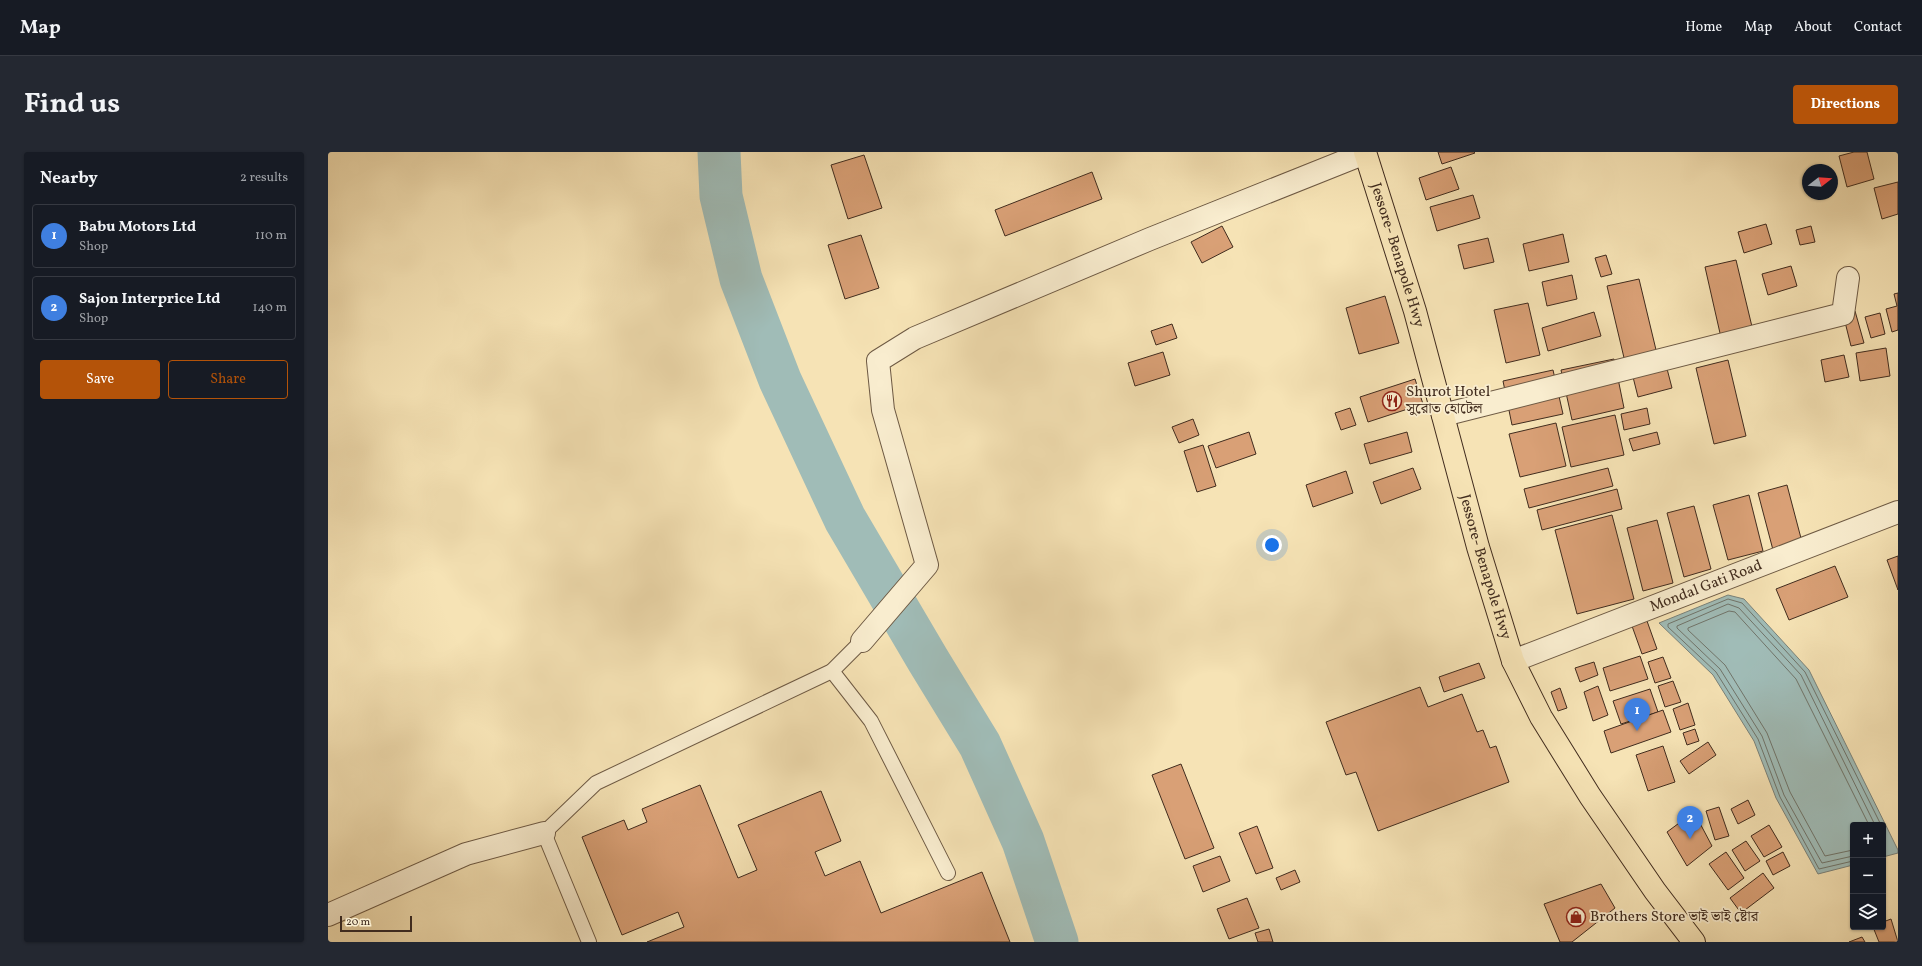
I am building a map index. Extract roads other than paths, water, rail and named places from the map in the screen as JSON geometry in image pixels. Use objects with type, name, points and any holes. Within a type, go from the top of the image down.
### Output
[{"type":"highway","name":"Jessore- Benapole Hwy","points":[[1365,153],[1415,311],[1478,548],[1513,661],[1541,717],[1590,796],[1654,891],[1694,942]]},
{"type":"street","points":[[862,641],[927,565],[883,410],[878,361],[915,338],[1150,239],[1365,153]]},
{"type":"street","points":[[1443,415],[1843,314],[1848,278]]},
{"type":"street","name":"Mondal Gati Road","points":[[1513,661],[1898,512]]},
{"type":"street","points":[[328,915],[466,854],[544,833]]},
{"type":"lane","points":[[589,942],[544,833],[596,783],[832,671],[862,641]]},
{"type":"lane","points":[[832,671],[871,721],[948,873]]},
{"type":"water","points":[[1728,595],[1744,599],[1809,670],[1884,822],[1850,822],[1850,866],[1818,874],[1776,798],[1754,741],[1713,675],[1659,623]]},
{"type":"water","points":[[1886,826],[1898,850],[1898,853],[1886,856]]},
{"type":"waterway","points":[[719,152],[721,196],[741,279],[780,380],[845,519],[980,745],[1023,841],[1057,942]]},
{"type":"place","name":"Shurot Hotel সুরোত হোটেল","points":[[1392,401]]},
{"type":"place","name":"Babu Motors Ltd","points":[[1637,731]]},
{"type":"place","name":"Sajon Interprice Ltd","points":[[1690,839]]},
{"type":"place","name":"Brothers Store ভাই ভাই ষ্টোর","points":[[1576,917]]}]
